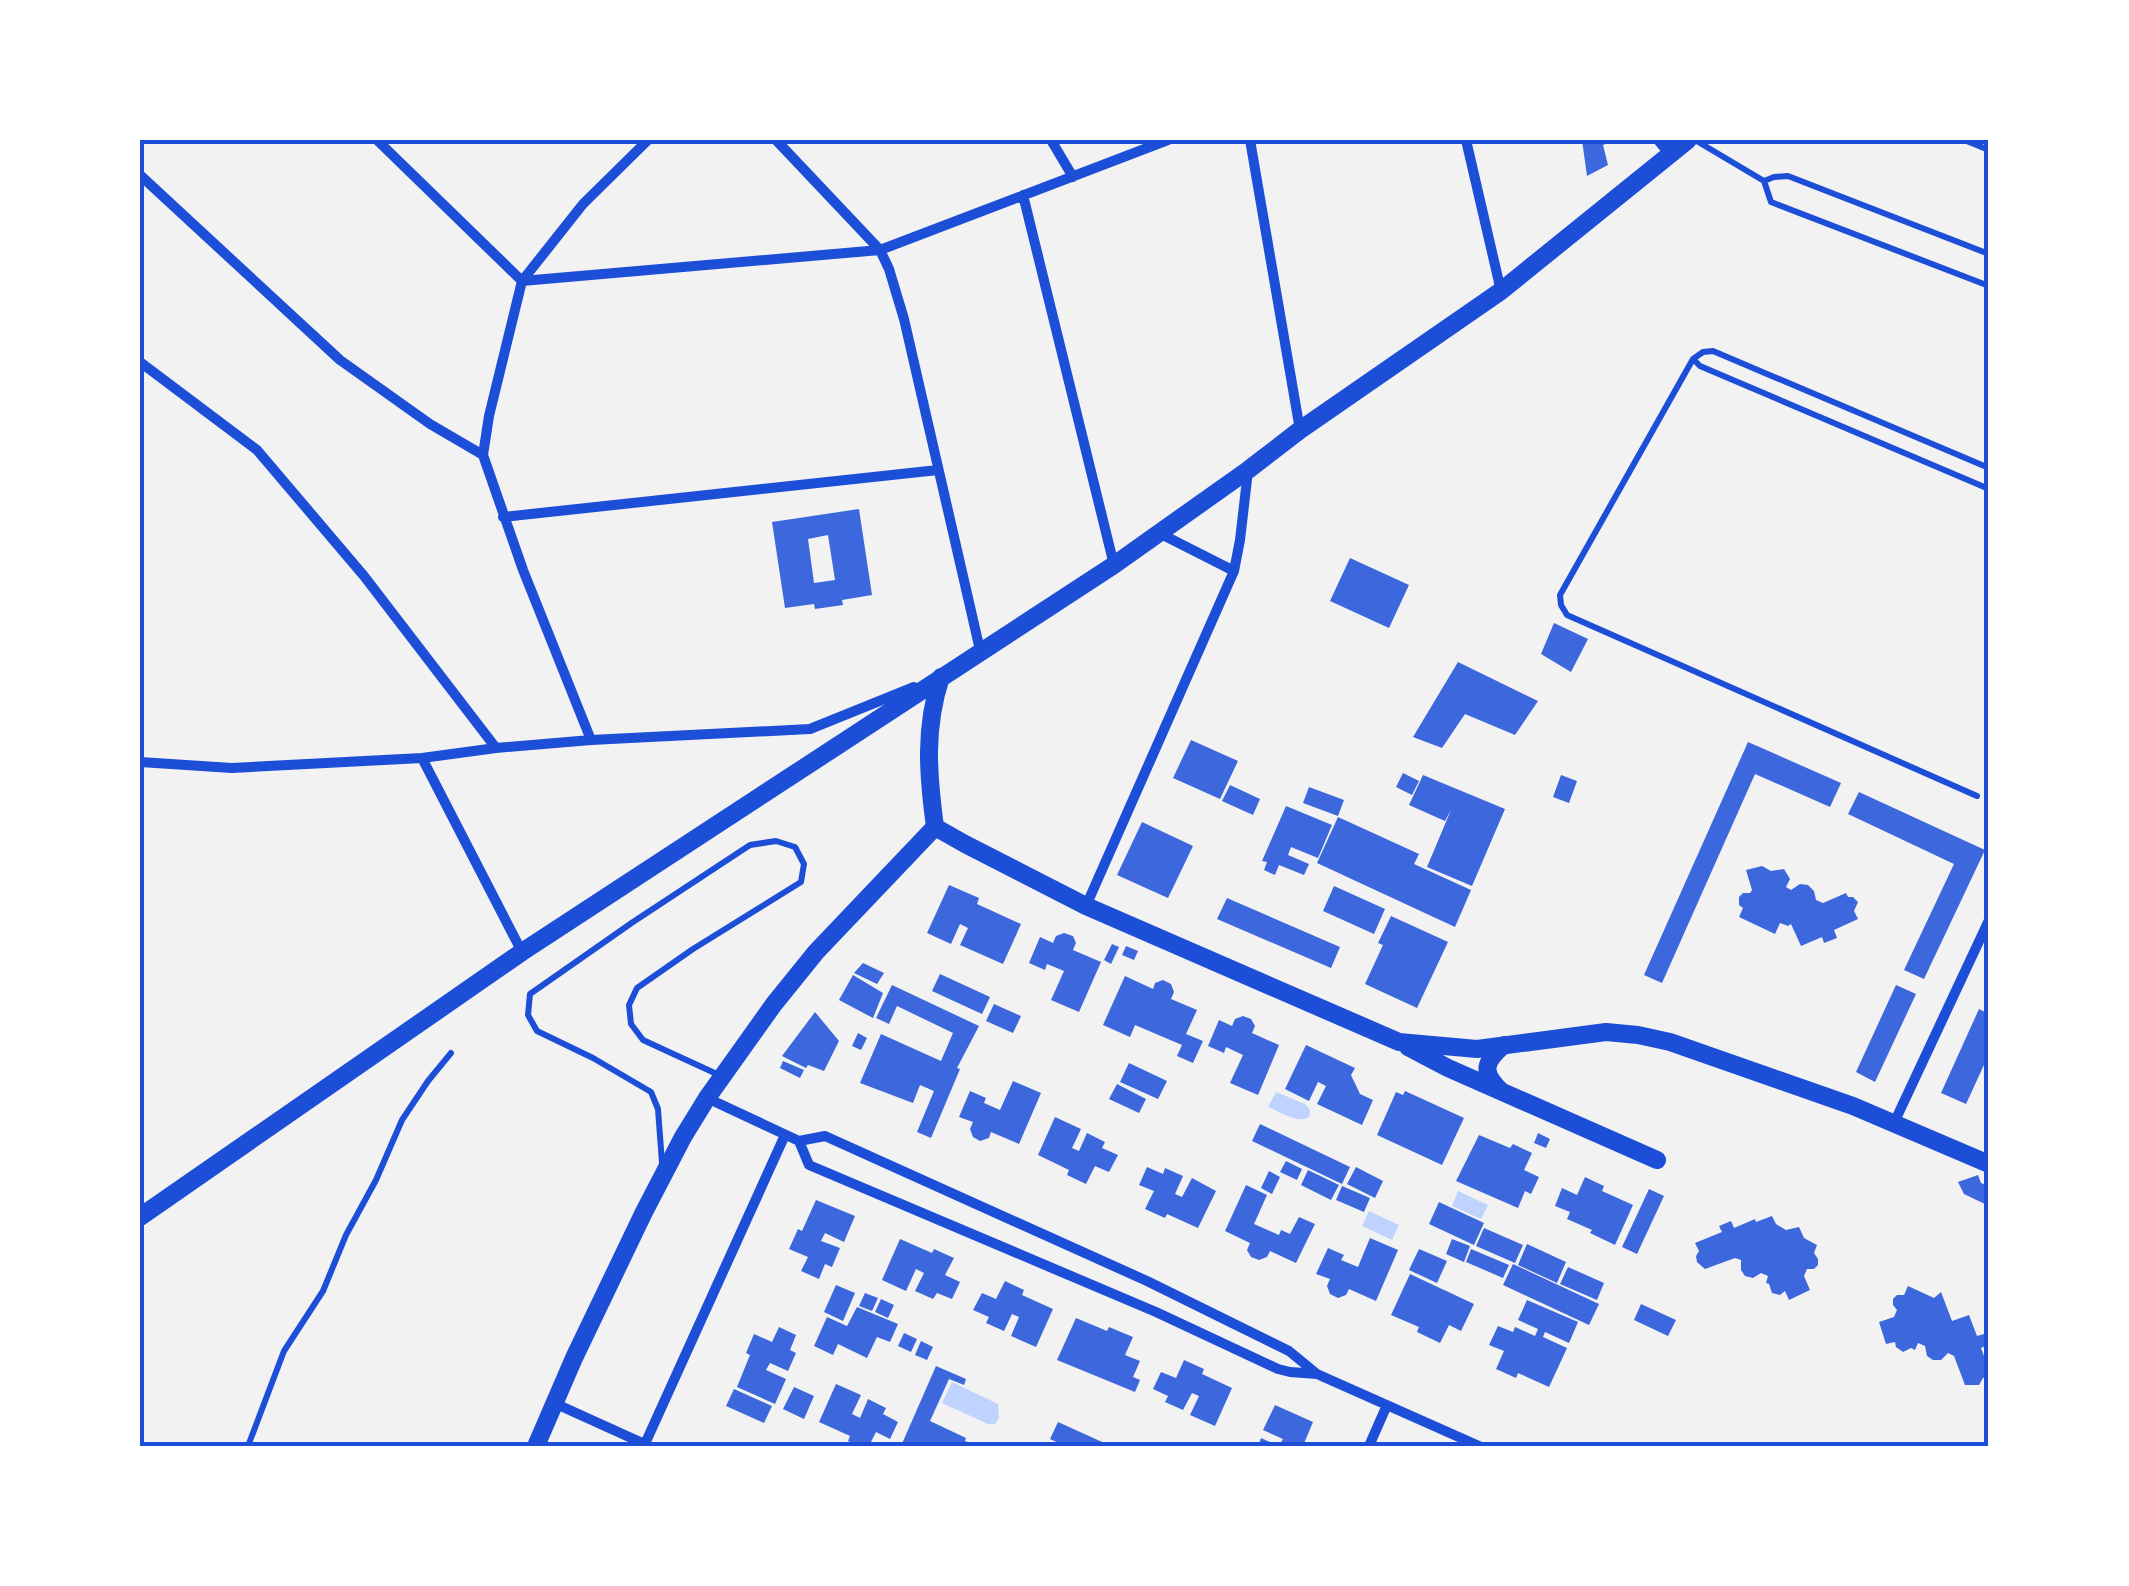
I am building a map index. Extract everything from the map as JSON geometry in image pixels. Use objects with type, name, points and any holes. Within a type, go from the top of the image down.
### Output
[{"type":"street","points":[[376,140],[522,281],[880,250],[1168,140]]},
{"type":"street","points":[[591,740],[503,516],[484,455],[489,416],[522,281],[583,204],[648,140]]},
{"type":"street","points":[[776,140],[880,250],[889,269],[980,650]]},
{"type":"street","points":[[1051,140],[1073,176]]},
{"type":"street","points":[[1250,140],[1300,430]]},
{"type":"street","points":[[1466,140],[1501,291]]},
{"type":"street","points":[[1658,140],[1671,156]]},
{"type":"street","points":[[144,1207],[522,952],[1114,565],[1501,291],[1692,140]]},
{"type":"street","points":[[140,175],[340,360],[430,424],[484,455]]},
{"type":"street","points":[[1022,195],[1114,565]]},
{"type":"street","points":[[140,362],[257,450],[364,576],[496,748]]},
{"type":"street","points":[[503,516],[938,470]]},
{"type":"street","points":[[1086,906],[1234,571],[1248,470]]},
{"type":"street","points":[[1159,533],[1234,571]]},
{"type":"street","points":[[140,762],[232,768],[422,758],[591,740],[810,728],[942,677]]},
{"type":"street","points":[[936,827],[928,751],[930,723],[942,677]]},
{"type":"street","points":[[422,758],[522,952]]},
{"type":"street","points":[[936,827],[1086,906],[1658,1160]]},
{"type":"street","points":[[536,1446],[664,1174],[707,1098],[816,952],[936,827]]},
{"type":"street","points":[[1894,1122],[1989,920]]},
{"type":"street","points":[[1398,1042],[1464,1048],[1606,1032],[1638,1035],[1670,1042],[1894,1122],[1989,1164]]},
{"type":"street","points":[[1501,1092],[1489,1080],[1487,1067],[1490,1057],[1504,1044]]},
{"type":"street","points":[[707,1098],[800,1141],[824,1136],[1130,1273],[1289,1351],[1317,1374],[1473,1445]]},
{"type":"street","points":[[554,1403],[646,1445],[785,1135]]},
{"type":"street","points":[[800,1141],[809,1164],[1156,1312],[1278,1369],[1317,1374]]},
{"type":"street","points":[[1369,1446],[1387,1405]]},
{"type":"lane","points":[[1692,140],[1764,181],[1771,202],[1989,286]]},
{"type":"lane","points":[[1964,140],[1989,150]]},
{"type":"lane","points":[[1764,181],[1788,176],[1989,254]]},
{"type":"lane","points":[[1977,796],[1567,615],[1560,595],[1693,359],[1703,352],[1714,351],[1989,468]]},
{"type":"lane","points":[[1693,359],[1700,366],[1989,489]]},
{"type":"lane","points":[[664,1174],[658,1110],[651,1092],[536,1031],[528,1015],[530,994],[750,846],[776,841],[795,847],[804,864],[801,882],[637,988],[629,1005],[631,1024],[643,1040],[722,1076]]},
{"type":"lane","points":[[248,1446],[284,1350],[322,1291],[402,1120],[451,1053]]},
{"type":"water","points":[[1276,1092],[1305,1104],[1310,1110],[1309,1117],[1294,1118],[1268,1107]]},
{"type":"water","points":[[1458,1191],[1488,1205],[1481,1219],[1452,1206]]},
{"type":"water","points":[[1369,1211],[1399,1225],[1392,1240],[1362,1226]]},
{"type":"water","points":[[952,1382],[998,1404],[999,1418],[995,1424],[942,1403]]},
{"type":"building","points":[[1582,140],[1615,140],[1603,145],[1608,165],[1587,176]]},
{"type":"building","points":[[859,509],[872,595],[842,600],[843,605],[785,608],[772,522]],"holes":[[[828,535],[835,580],[814,583],[808,539]]]},
{"type":"building","points":[[1350,558],[1409,585],[1389,628],[1330,601]]},
{"type":"building","points":[[1554,623],[1588,639],[1571,672],[1541,654]]},
{"type":"building","points":[[1458,662],[1538,701],[1515,735],[1465,714],[1442,748],[1413,737]]},
{"type":"building","points":[[1191,740],[1238,761],[1220,799],[1173,778]]},
{"type":"building","points":[[1748,742],[1841,783],[1830,807],[1755,774],[1662,983],[1644,975]]},
{"type":"building","points":[[1403,773],[1419,781],[1412,795],[1396,787]]},
{"type":"building","points":[[1423,775],[1505,809],[1472,886],[1427,867],[1451,810],[1445,821],[1409,805]]},
{"type":"building","points":[[1561,775],[1577,781],[1569,803],[1553,797]]},
{"type":"building","points":[[1230,785],[1260,799],[1253,815],[1222,801]]},
{"type":"building","points":[[1309,787],[1344,800],[1338,816],[1303,803]]},
{"type":"building","points":[[1859,792],[1985,850],[1924,979],[1904,970],[1954,864],[1848,814]]},
{"type":"building","points":[[1286,806],[1332,825],[1318,858],[1291,847],[1288,855],[1309,864],[1304,875],[1279,865],[1275,875],[1264,870],[1267,862],[1262,861]]},
{"type":"building","points":[[1338,817],[1419,854],[1414,864],[1471,890],[1455,927],[1317,863]]},
{"type":"building","points":[[1142,822],[1193,846],[1168,898],[1117,875]]},
{"type":"building","points":[[1762,866],[1771,871],[1784,869],[1790,879],[1786,887],[1791,890],[1800,884],[1808,885],[1816,900],[1823,903],[1846,893],[1858,902],[1854,911],[1858,919],[1834,930],[1837,938],[1824,943],[1822,937],[1801,946],[1791,924],[1780,923],[1775,934],[1739,917],[1743,908],[1739,897],[1752,890],[1746,870]]},
{"type":"building","points":[[949,885],[979,898],[977,904],[1021,924],[1003,964],[960,945],[968,928],[960,924],[951,944],[927,933]]},
{"type":"building","points":[[1334,886],[1385,909],[1374,934],[1323,911]]},
{"type":"building","points":[[1227,898],[1340,947],[1331,968],[1217,919]]},
{"type":"building","points":[[1391,916],[1448,942],[1417,1008],[1365,984]]},
{"type":"building","points":[[1056,936],[1073,936],[1073,950],[1101,962],[1079,1012],[1051,1000],[1064,971],[1047,964],[1045,970],[1029,963],[1040,937],[1053,943]]},
{"type":"building","points":[[1112,944],[1119,947],[1111,964],[1104,960]]},
{"type":"building","points":[[1126,946],[1138,951],[1134,960],[1122,955]]},
{"type":"building","points":[[863,963],[884,973],[877,984],[854,973]]},
{"type":"building","points":[[940,974],[990,997],[982,1014],[932,991]]},
{"type":"building","points":[[853,975],[883,993],[873,1018],[839,1000]]},
{"type":"building","points":[[1125,976],[1153,989],[1155,983],[1163,980],[1171,984],[1171,999],[1197,1010],[1186,1034],[1203,1041],[1193,1063],[1177,1056],[1182,1045],[1135,1025],[1130,1037],[1103,1025]]},
{"type":"building","points":[[892,985],[979,1026],[957,1068],[960,1069],[931,1138],[917,1132],[934,1091],[920,1085],[913,1103],[860,1083],[881,1034],[941,1061],[953,1033],[897,1006],[889,1024],[876,1018]]},
{"type":"building","points":[[1896,985],[1916,994],[1875,1082],[1856,1072]]},
{"type":"building","points":[[994,1004],[1021,1016],[1013,1033],[986,1021]]},
{"type":"building","points":[[1979,1009],[1989,1014],[1989,1054],[1966,1104],[1941,1093]]},
{"type":"building","points":[[815,1012],[839,1041],[824,1071],[808,1065],[806,1068],[782,1056]]},
{"type":"building","points":[[1243,1016],[1255,1026],[1252,1033],[1279,1045],[1258,1095],[1230,1083],[1243,1055],[1226,1047],[1224,1053],[1208,1046],[1219,1020],[1232,1026],[1235,1019]]},
{"type":"building","points":[[858,1033],[867,1038],[861,1050],[852,1046]]},
{"type":"building","points":[[1306,1045],[1355,1068],[1351,1075],[1360,1094],[1373,1100],[1362,1125],[1317,1104],[1326,1086],[1318,1082],[1309,1101],[1285,1089]]},
{"type":"building","points":[[783,1061],[804,1070],[800,1078],[780,1068]]},
{"type":"building","points":[[1129,1063],[1167,1081],[1158,1099],[1120,1082]]},
{"type":"building","points":[[1013,1081],[1041,1093],[1019,1144],[991,1132],[989,1138],[980,1141],[973,1137],[973,1122],[959,1117],[970,1091],[1000,1110]]},
{"type":"building","points":[[1117,1084],[1146,1099],[1139,1113],[1109,1099]]},
{"type":"building","points":[[1405,1091],[1464,1118],[1442,1165],[1377,1135],[1396,1092],[1403,1095]]},
{"type":"building","points":[[1055,1117],[1081,1129],[1072,1148],[1079,1151],[1087,1133],[1105,1142],[1102,1148],[1118,1155],[1109,1172],[1095,1166],[1086,1184],[1067,1175],[1069,1170],[1038,1155]]},
{"type":"building","points":[[1260,1124],[1350,1167],[1342,1184],[1252,1141]]},
{"type":"building","points":[[1538,1133],[1550,1139],[1546,1148],[1534,1143]]},
{"type":"building","points":[[1479,1135],[1532,1153],[1524,1170],[1539,1177],[1531,1194],[1525,1191],[1518,1208],[1456,1181]]},
{"type":"building","points":[[1286,1161],[1302,1169],[1297,1180],[1280,1172]]},
{"type":"building","points":[[1147,1167],[1163,1174],[1165,1168],[1183,1176],[1175,1194],[1182,1197],[1192,1178],[1216,1191],[1198,1228],[1145,1209],[1154,1191],[1139,1185]]},
{"type":"building","points":[[1356,1167],[1383,1181],[1375,1198],[1347,1184]]},
{"type":"building","points":[[1308,1170],[1339,1185],[1331,1200],[1301,1185]]},
{"type":"building","points":[[1269,1171],[1280,1177],[1272,1194],[1261,1188]]},
{"type":"building","points":[[1978,1175],[1981,1183],[1989,1186],[1989,1206],[1964,1194],[1958,1182]]},
{"type":"building","points":[[1585,1177],[1604,1186],[1602,1191],[1633,1205],[1615,1245],[1567,1219],[1570,1212],[1555,1206],[1562,1188],[1577,1195]]},
{"type":"building","points":[[1246,1185],[1267,1195],[1254,1224],[1279,1235],[1281,1230],[1290,1234],[1299,1217],[1315,1224],[1296,1263],[1270,1251],[1259,1260],[1251,1257],[1247,1250],[1250,1243],[1225,1231]]},
{"type":"building","points":[[1342,1186],[1370,1198],[1364,1212],[1336,1200]]},
{"type":"building","points":[[1649,1189],[1664,1196],[1637,1254],[1622,1247]]},
{"type":"building","points":[[816,1200],[855,1216],[844,1242],[825,1233],[821,1241],[840,1248],[832,1267],[825,1264],[819,1279],[801,1271],[808,1257],[789,1249]]},
{"type":"building","points":[[1439,1202],[1484,1223],[1474,1245],[1429,1224]]},
{"type":"building","points":[[1772,1216],[1786,1230],[1799,1227],[1804,1238],[1817,1245],[1814,1253],[1818,1265],[1807,1269],[1804,1276],[1810,1290],[1789,1300],[1785,1291],[1780,1295],[1772,1293],[1766,1283],[1768,1276],[1745,1276],[1741,1260],[1735,1258],[1705,1269],[1697,1262],[1699,1251],[1695,1243],[1722,1232],[1719,1226],[1731,1221],[1734,1228]]},
{"type":"building","points":[[1484,1228],[1523,1245],[1515,1263],[1476,1246]]},
{"type":"building","points":[[1370,1238],[1398,1250],[1376,1301],[1349,1289],[1338,1298],[1330,1294],[1330,1279],[1316,1274],[1328,1248],[1344,1255],[1341,1260],[1358,1267]]},
{"type":"building","points":[[900,1239],[954,1258],[945,1275],[960,1282],[952,1299],[937,1293],[933,1299],[915,1291],[924,1273],[916,1269],[906,1291],[882,1280]]},
{"type":"building","points":[[1452,1239],[1470,1246],[1464,1262],[1446,1254]]},
{"type":"building","points":[[1527,1244],[1566,1262],[1557,1283],[1518,1265]]},
{"type":"building","points":[[1419,1249],[1447,1261],[1437,1283],[1409,1270]]},
{"type":"building","points":[[1471,1249],[1509,1265],[1503,1278],[1466,1262]]},
{"type":"building","points":[[1513,1264],[1599,1304],[1589,1325],[1503,1285]]},
{"type":"building","points":[[1568,1267],[1604,1283],[1597,1300],[1560,1284]]},
{"type":"building","points":[[1410,1274],[1474,1304],[1461,1331],[1449,1325],[1440,1343],[1417,1332],[1419,1327],[1391,1315]]},
{"type":"building","points":[[1005,1281],[1024,1290],[1022,1295],[1053,1309],[1036,1347],[1011,1336],[1019,1317],[1012,1314],[1004,1331],[986,1323],[989,1317],[973,1310],[982,1293],[996,1299]]},
{"type":"building","points":[[836,1285],[855,1293],[843,1321],[824,1312]]},
{"type":"building","points":[[1908,1286],[1934,1298],[1941,1292],[1952,1321],[1969,1315],[1977,1336],[1984,1334],[1988,1345],[1981,1348],[1989,1376],[1979,1385],[1965,1385],[1954,1356],[1948,1353],[1941,1360],[1933,1360],[1927,1356],[1925,1346],[1918,1343],[1915,1350],[1903,1352],[1895,1342],[1886,1344],[1879,1322],[1894,1317],[1897,1310],[1893,1299],[1904,1295]]},
{"type":"building","points":[[865,1293],[878,1298],[872,1311],[859,1306]]},
{"type":"building","points":[[881,1299],[894,1305],[888,1318],[875,1312]]},
{"type":"building","points":[[1527,1300],[1578,1322],[1569,1343],[1545,1332],[1543,1337],[1567,1348],[1549,1387],[1518,1373],[1516,1378],[1496,1369],[1504,1351],[1489,1345],[1498,1326],[1513,1332],[1515,1327],[1535,1336],[1538,1329],[1518,1320]]},
{"type":"building","points":[[1641,1304],[1676,1320],[1668,1336],[1634,1320]]},
{"type":"building","points":[[857,1307],[898,1324],[890,1342],[877,1337],[867,1358],[838,1344],[833,1355],[814,1346],[827,1317],[847,1326]]},
{"type":"building","points":[[1076,1318],[1133,1337],[1125,1355],[1140,1361],[1133,1377],[1140,1380],[1135,1392],[1057,1360]]},
{"type":"building","points":[[779,1327],[796,1335],[790,1350],[796,1353],[788,1371],[770,1363],[766,1370],[786,1379],[775,1404],[737,1387],[754,1334],[772,1342]]},
{"type":"building","points":[[904,1333],[917,1339],[911,1352],[898,1346]]},
{"type":"building","points":[[921,1341],[933,1347],[927,1360],[915,1355]]},
{"type":"building","points":[[1184,1360],[1204,1369],[1202,1374],[1232,1388],[1215,1426],[1190,1415],[1199,1396],[1192,1393],[1183,1410],[1165,1402],[1168,1396],[1153,1389],[1161,1372],[1176,1378]]},
{"type":"building","points":[[936,1366],[966,1379],[964,1385],[949,1379],[930,1421],[976,1446],[901,1446]]},
{"type":"building","points":[[836,1384],[861,1395],[852,1414],[860,1418],[868,1399],[886,1408],[883,1414],[898,1422],[890,1439],[876,1432],[869,1446],[859,1446],[848,1441],[850,1436],[819,1422]]},
{"type":"building","points":[[794,1387],[814,1396],[804,1419],[783,1409]]},
{"type":"building","points":[[734,1389],[772,1406],[764,1423],[726,1406]]},
{"type":"building","points":[[1275,1405],[1313,1422],[1303,1446],[1279,1446],[1283,1439],[1263,1430]]},
{"type":"building","points":[[1058,1422],[1111,1446],[1065,1446],[1050,1439]]},
{"type":"building","points":[[1261,1438],[1279,1446],[1258,1446]]}]
